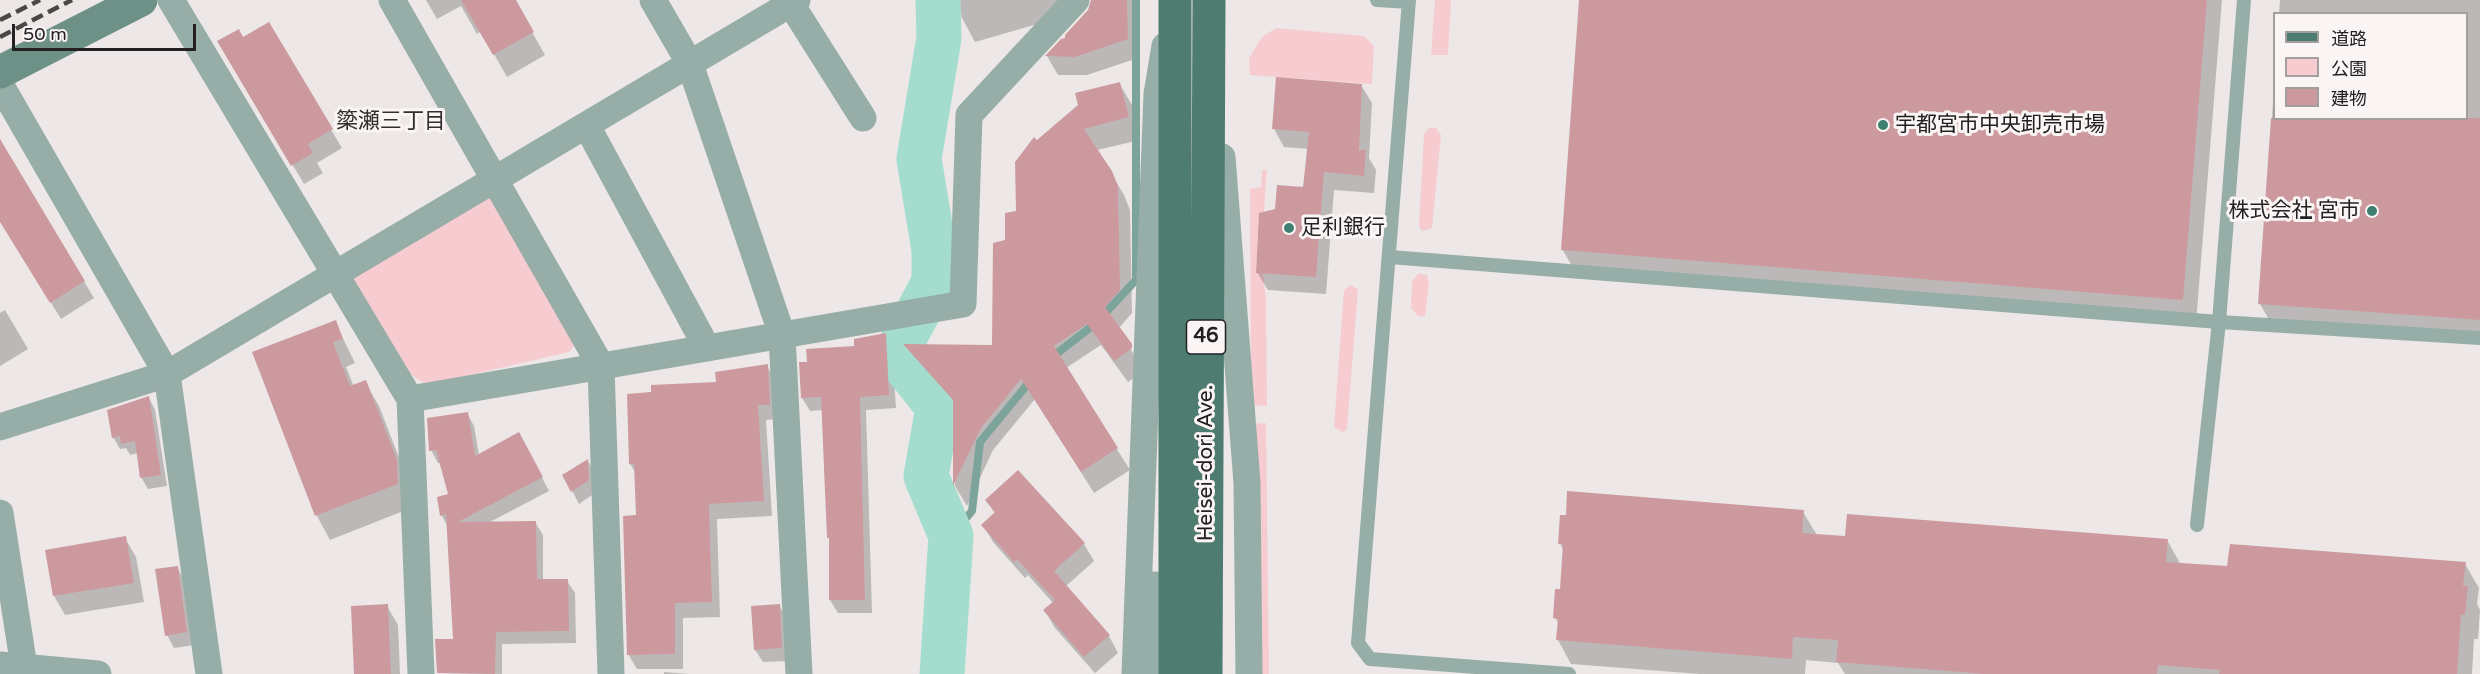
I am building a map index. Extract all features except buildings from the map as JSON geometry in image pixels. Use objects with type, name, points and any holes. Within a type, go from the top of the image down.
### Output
[{"type":"main road","name":"Heisei-dori Ave.","points":[[1174,0],[1175,674]]},
{"type":"main road","name":"Heisei-dori Ave.","points":[[1206,674],[1205,473],[1209,0]]},
{"type":"street","points":[[0,72],[141,0]]},
{"type":"street","points":[[171,0],[410,399],[421,674]]},
{"type":"street","points":[[392,0],[601,366],[611,674]]},
{"type":"street","points":[[653,0],[690,64],[782,335],[799,674]]},
{"type":"street","points":[[410,399],[963,304],[969,115],[1076,0]]},
{"type":"street","points":[[1135,674],[1157,94],[1174,0]]},
{"type":"street","points":[[0,427],[167,374],[794,2],[863,118]]},
{"type":"street","points":[[0,84],[167,374],[209,674]]},
{"type":"street","points":[[587,126],[707,348]]},
{"type":"street","points":[[1205,473],[1221,153],[1247,483],[1249,674]]},
{"type":"street","points":[[1142,476],[1155,504],[1156,674]]},
{"type":"street","points":[[1231,674],[1230,514],[1234,492],[1247,483]]},
{"type":"street","points":[[1,520],[12,666],[98,674]]},
{"type":"lane","points":[[1377,0],[1409,1],[1358,643],[1370,659],[1569,674]]},
{"type":"lane","points":[[2197,525],[2219,322],[2244,0]]},
{"type":"lane","points":[[1390,257],[2219,322],[2480,338]]},
{"type":"green space","points":[[1435,0],[1451,0],[1448,55],[1431,55]]},
{"type":"green space","points":[[1276,28],[1364,36],[1374,46],[1372,84],[1250,75],[1249,58],[1262,37]]},
{"type":"green space","points":[[1429,128],[1436,128],[1441,135],[1432,228],[1422,231],[1419,226],[1424,134]]},
{"type":"green space","points":[[1267,169],[1264,212],[1259,213],[1256,272],[1263,273],[1266,301],[1267,406],[1253,405],[1251,392],[1250,189],[1261,187],[1262,170]]},
{"type":"green space","points":[[484,193],[498,197],[578,341],[569,352],[427,385],[409,373],[352,280],[360,265]]},
{"type":"green space","points":[[1419,273],[1427,275],[1429,285],[1425,316],[1418,316],[1411,308],[1412,281]]},
{"type":"green space","points":[[1351,285],[1358,290],[1347,429],[1343,432],[1334,427],[1344,290]]},
{"type":"green space","points":[[1266,423],[1269,674],[1261,674],[1260,483],[1254,424]]},
{"type":"waterway","points":[[938,0],[939,38],[919,159],[934,250],[934,282],[901,344],[906,367],[938,407],[926,476],[951,536],[942,674]]},
{"type":"waterway","points":[[1051,358],[1096,323],[1136,280],[1136,0]]},
{"type":"waterway","points":[[951,536],[972,511],[980,442],[1031,380]]},
{"type":"railway","points":[[0,20],[40,0]]},
{"type":"railway","points":[[0,37],[72,0]]},
{"type":"place","name":"宇都宮市中央卸売市場","points":[[1883,125]]},
{"type":"place","name":"株式会社 宮市","points":[[2372,211]]},
{"type":"place","name":"足利銀行","points":[[1289,228]]},
{"type":"district","name":"簗瀬三丁目","points":[[391,122]]}]
